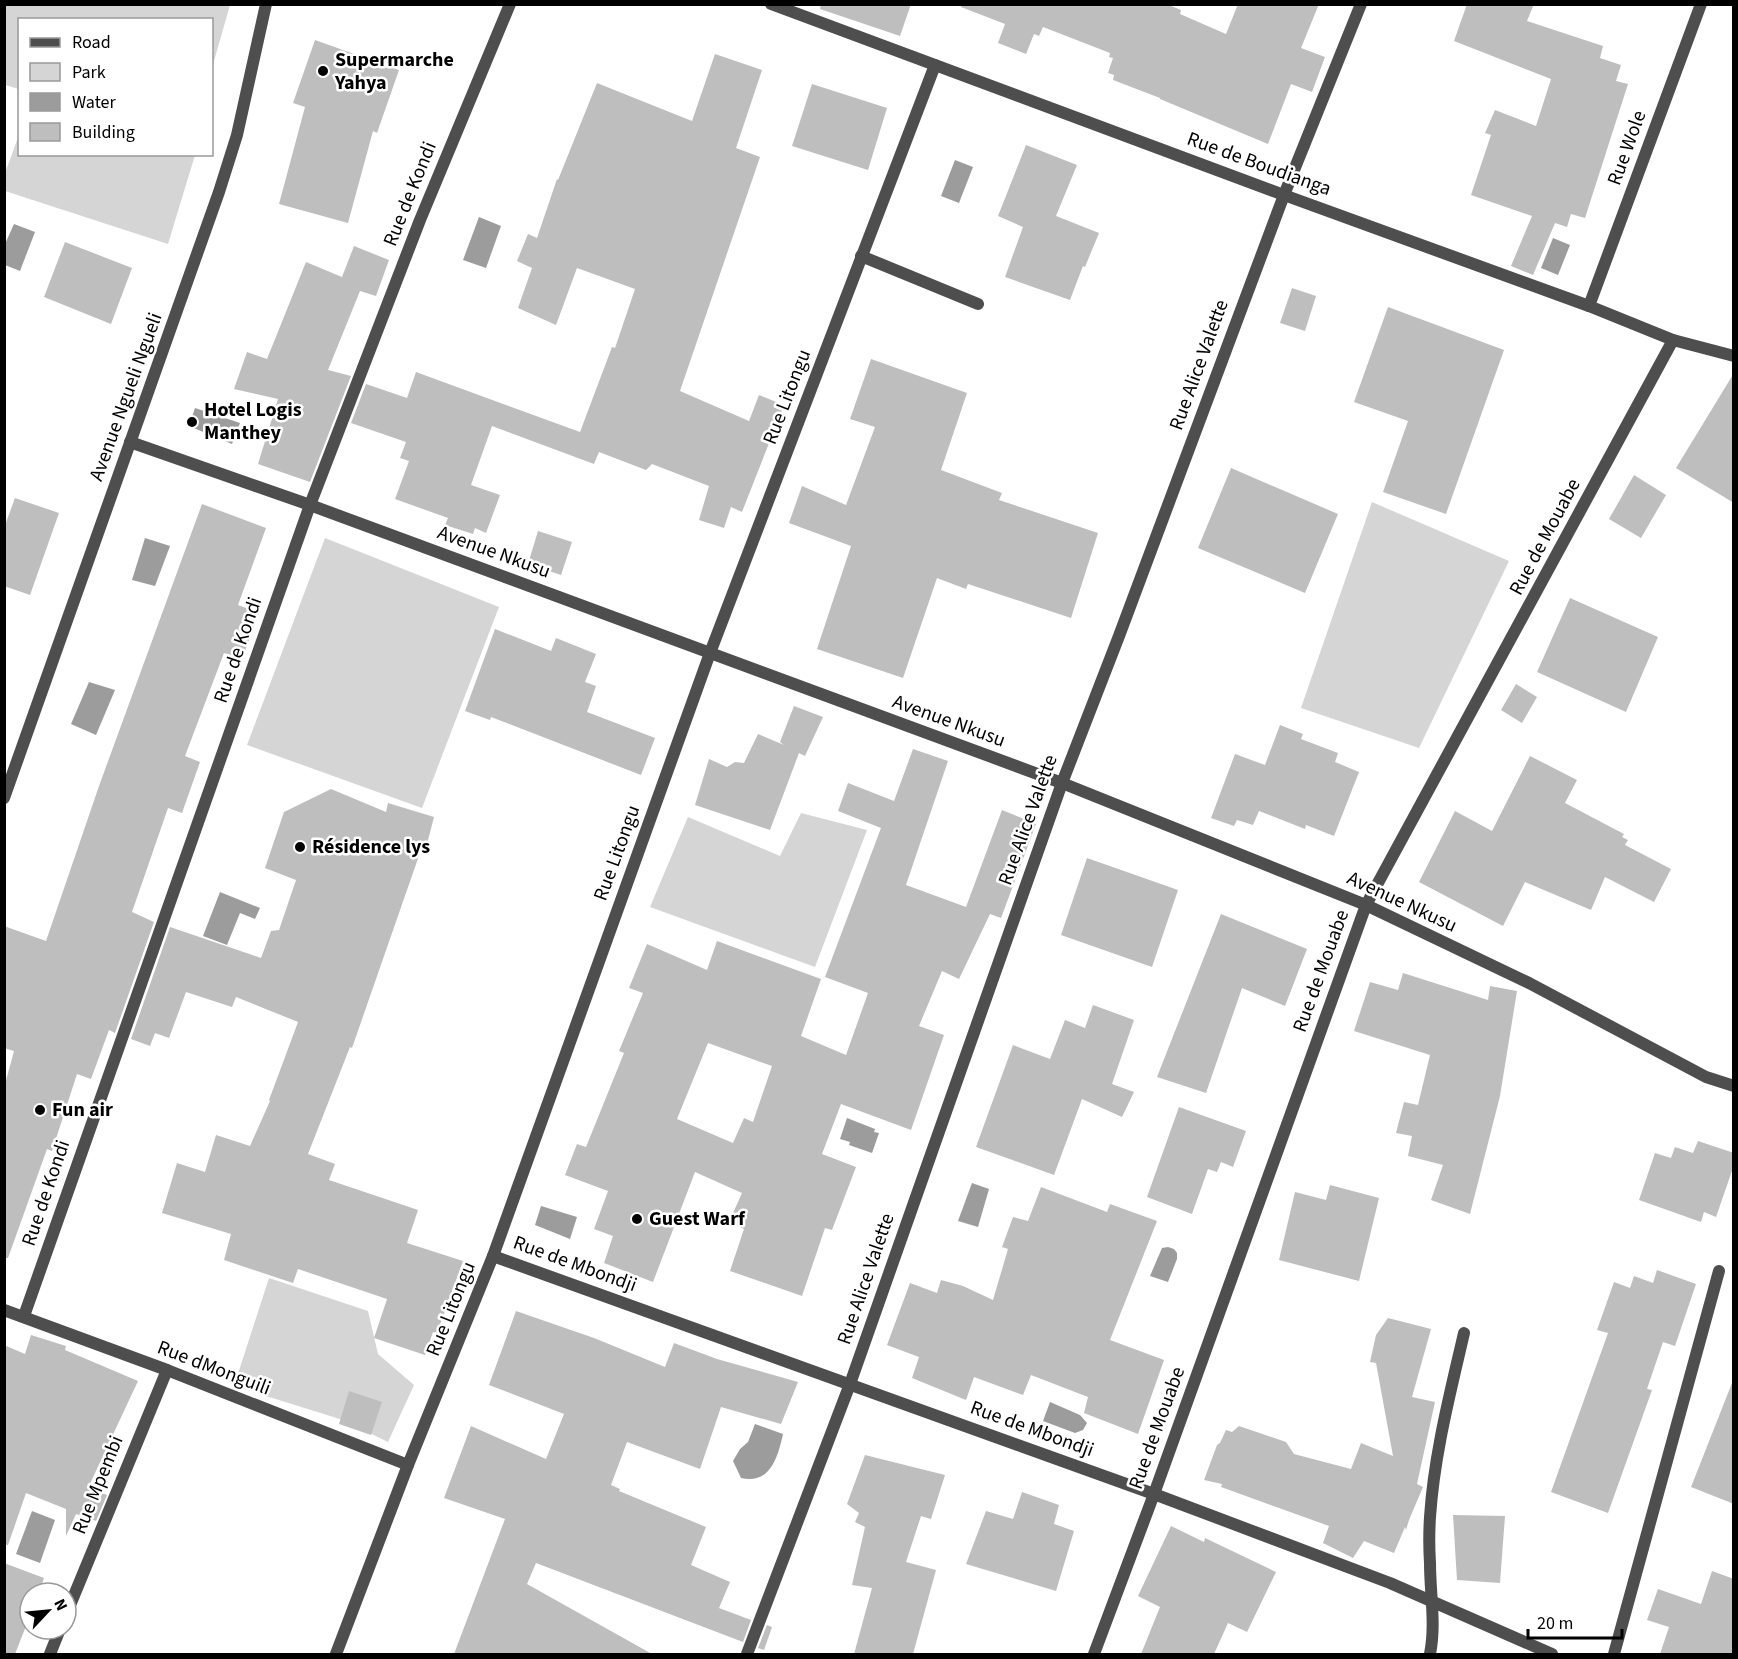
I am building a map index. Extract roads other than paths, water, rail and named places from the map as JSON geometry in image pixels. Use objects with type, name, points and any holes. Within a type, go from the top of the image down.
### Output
[{"type":"street","name":"Avenue Ngueli Ngueli","points":[[4,798],[215,203],[237,135],[266,4]]},
{"type":"street","name":"Rue de Kondi","points":[[24,1316],[310,505],[420,220],[510,4]]},
{"type":"street","name":"Rue de Boudianga","points":[[771,4],[1589,306],[1674,340],[1734,356]]},
{"type":"street","name":"Rue Alice Valette","points":[[747,1654],[850,1384],[1062,783],[1284,195],[1361,4]]},
{"type":"street","name":"Rue Wole","points":[[1589,306],[1701,4]]},
{"type":"street","name":"Rue Litongu","points":[[336,1654],[408,1465],[493,1256],[710,653],[935,64]]},
{"type":"street","points":[[861,256],[978,304]]},
{"type":"street","name":"Rue de Mouabe","points":[[1094,1654],[1366,905],[1674,340]]},
{"type":"street","name":"Avenue Nkusu","points":[[130,442],[310,505],[1062,783],[1366,905],[1530,983],[1706,1077],[1734,1086]]},
{"type":"street","name":"Rue de Mbondji","points":[[493,1256],[1154,1494],[1390,1583],[1552,1654]]},
{"type":"street","points":[[1614,1654],[1719,1271]]},
{"type":"street","name":"Rue dMonguili","points":[[4,1310],[167,1370],[408,1465]]},
{"type":"street","points":[[1430,1654],[1433,1640],[1430,1518],[1436,1465],[1464,1333]]},
{"type":"street","name":"Rue Mpembi","points":[[78,1586],[167,1370]]},
{"type":"water","points":[[955,160],[973,167],[959,203],[941,196]]},
{"type":"water","points":[[479,217],[501,226],[486,268],[463,260]]},
{"type":"water","points":[[14,224],[35,232],[20,271],[5,265],[5,244]]},
{"type":"water","points":[[1553,238],[1570,245],[1558,275],[1541,268]]},
{"type":"water","points":[[195,408],[240,423],[232,444],[189,426]]},
{"type":"water","points":[[145,538],[170,546],[155,586],[132,580]]},
{"type":"water","points":[[89,682],[115,690],[96,735],[71,724]]},
{"type":"water","points":[[220,892],[260,908],[255,919],[240,913],[227,945],[203,936]]},
{"type":"water","points":[[847,1118],[875,1129],[874,1132],[879,1133],[872,1153],[849,1145],[850,1142],[840,1139]]},
{"type":"water","points":[[972,1183],[989,1189],[978,1227],[958,1221]]},
{"type":"water","points":[[541,1206],[577,1217],[570,1239],[535,1225]]},
{"type":"water","points":[[1168,1247],[1177,1253],[1177,1259],[1168,1282],[1150,1276],[1162,1248]]},
{"type":"water","points":[[1050,1402],[1080,1415],[1087,1423],[1083,1430],[1075,1433],[1043,1421]]},
{"type":"water","points":[[755,1424],[783,1434],[781,1443],[775,1460],[766,1473],[751,1479],[741,1478],[733,1461],[740,1449],[748,1442]]},
{"type":"water","points":[[32,1511],[55,1520],[40,1563],[16,1554]]},
{"type":"place","name":"Supermarche Yahya","points":[[323,71]]},
{"type":"place","name":"Hotel Logis Manthey","points":[[192,422]]},
{"type":"place","name":"Résidence lys","points":[[300,847]]},
{"type":"place","name":"Fun air","points":[[40,1110]]},
{"type":"place","name":"Guest Warf","points":[[637,1219]]}]
